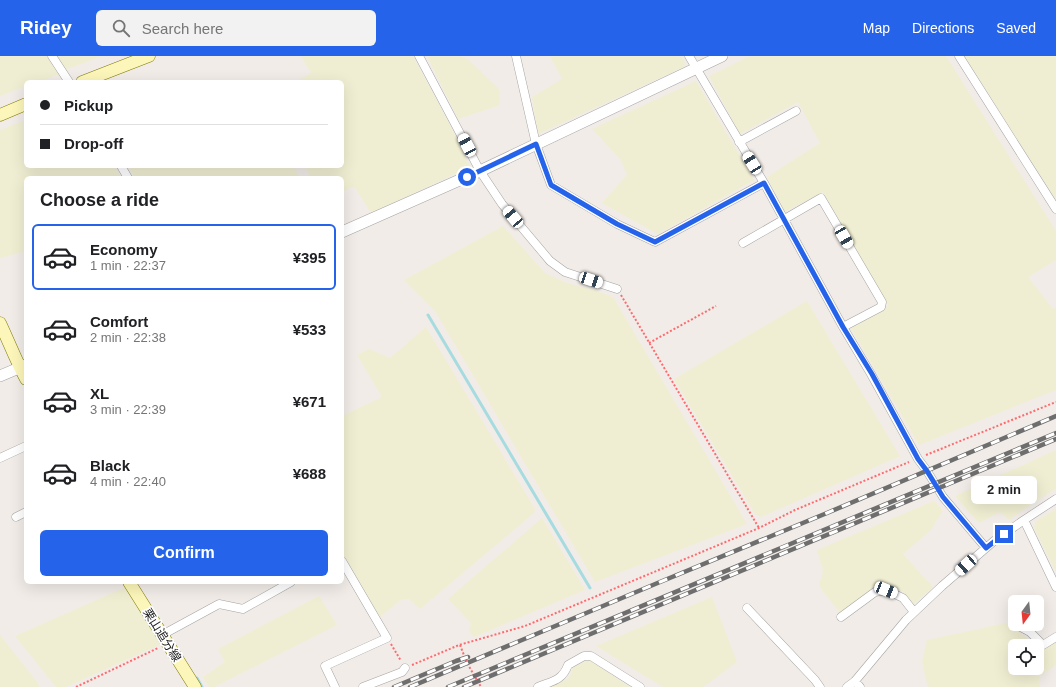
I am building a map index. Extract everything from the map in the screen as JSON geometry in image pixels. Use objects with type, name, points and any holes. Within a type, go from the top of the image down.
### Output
[{"type":"main road","points":[[87,80],[149,56]]},
{"type":"main road","points":[[0,115],[24,105]]},
{"type":"main road","points":[[0,323],[23,366]]},
{"type":"main road","name":"栗山追分線","points":[[130,584],[195,687]]},
{"type":"street","points":[[52,56],[68,80]]},
{"type":"street","points":[[419,56],[480,171],[502,204],[550,261],[565,272],[617,289]]},
{"type":"street","points":[[516,56],[536,144],[551,185],[617,224],[655,242],[764,183]]},
{"type":"street","points":[[688,56],[764,183],[843,327],[872,374],[918,459],[943,497],[986,548]]},
{"type":"street","points":[[344,231],[480,171],[722,56]]},
{"type":"street","points":[[959,56],[1056,209]]},
{"type":"street","points":[[739,142],[796,111]]},
{"type":"street","points":[[743,242],[821,198],[882,302],[881,307],[843,327]]},
{"type":"street","points":[[0,376],[23,366]]},
{"type":"street","points":[[0,458],[24,447]]},
{"type":"street","points":[[847,687],[857,684],[906,620],[914,612],[986,548],[1056,499]]},
{"type":"street","points":[[16,517],[24,513]]},
{"type":"street","points":[[1024,520],[1056,587]]},
{"type":"street","points":[[335,687],[325,666],[387,638],[344,564]]},
{"type":"street","points":[[165,639],[219,604],[243,609],[287,584]]},
{"type":"street","points":[[840,618],[875,592],[886,590],[903,598],[914,612]]},
{"type":"street","points":[[747,608],[820,687]]},
{"type":"street","points":[[1028,631],[1043,645],[1056,637]]},
{"type":"street","points":[[538,687],[561,677],[568,665],[584,656],[591,656],[640,687]]},
{"type":"street","points":[[363,687],[402,672],[405,668]]},
{"type":"path","points":[[617,289],[759,528]]},
{"type":"path","points":[[649,343],[716,306]]},
{"type":"path","points":[[387,638],[405,668],[459,645],[525,626],[759,528],[795,510],[1056,402]]},
{"type":"path","points":[[76,687],[165,639]]},
{"type":"path","points":[[459,645],[467,663],[481,687]]},
{"type":"shaded area","points":[[0,56],[49,56],[60,74],[44,80],[24,80],[24,87],[0,96]]},
{"type":"shaded area","points":[[57,56],[102,56],[65,70]]},
{"type":"shaded area","points":[[301,56],[413,56],[448,121],[470,167],[371,213],[354,186],[344,191],[344,176],[310,176],[306,168],[344,168],[344,80],[299,80],[311,73]]},
{"type":"shaded area","points":[[427,56],[460,56],[469,60],[499,89],[500,105],[458,119]]},
{"type":"shaded area","points":[[550,56],[681,56],[685,63],[684,67],[538,134],[532,97],[562,79]]},
{"type":"shaded area","points":[[750,56],[946,56],[1056,231],[1056,260],[1028,277],[1053,309],[1056,308],[1056,390],[919,445],[851,328],[888,306],[823,192],[785,212],[767,177],[820,143],[798,102],[740,134],[709,76]]},
{"type":"shaded area","points":[[964,56],[1056,56],[1056,200]]},
{"type":"shaded area","points":[[696,81],[754,180],[658,234],[602,203],[627,175],[621,160],[592,129]]},
{"type":"shaded area","points":[[24,121],[24,168],[115,168],[120,176],[24,176],[24,252],[0,258],[0,130]]},
{"type":"shaded area","points":[[129,168],[294,168],[299,176],[134,176]]},
{"type":"shaded area","points":[[503,226],[545,273],[567,283],[613,297],[747,524],[595,582],[435,311],[404,280]]},
{"type":"shaded area","points":[[807,301],[900,456],[761,517],[755,514],[674,379]]},
{"type":"shaded area","points":[[426,327],[535,509],[534,513],[420,609],[409,599],[402,599],[380,617],[344,557],[344,415],[382,397],[357,355],[369,349],[390,358]]},
{"type":"shaded area","points":[[1056,450],[1056,489],[1034,502],[1009,520],[1000,512],[979,523],[955,496]]},
{"type":"shaded area","points":[[934,501],[943,511],[932,529],[903,554],[933,587],[914,604],[903,592],[887,585],[874,587],[840,613],[819,586],[823,571],[817,550]]},
{"type":"shaded area","points":[[1056,509],[1056,572],[1034,528],[1036,521]]},
{"type":"shaded area","points":[[542,518],[585,590],[474,637],[469,630],[471,623],[448,599]]},
{"type":"shaded area","points":[[126,587],[161,644],[66,687],[56,687],[15,636]]},
{"type":"shaded area","points":[[319,596],[337,625],[214,687],[209,687],[203,677],[225,662],[218,649]]},
{"type":"shaded area","points":[[712,597],[737,662],[703,687],[663,687],[596,646]]},
{"type":"shaded area","points":[[1006,623],[1008,624],[1008,631],[1017,631],[1028,639],[1008,639],[1008,675],[1041,675],[1040,676],[1040,687],[929,687],[922,662],[927,640]]},
{"type":"shaded area","points":[[0,635],[37,682],[40,687],[0,687]]},
{"type":"shaded area","points":[[1056,642],[1056,665],[1044,673],[1044,649]]},
{"type":"shaded area","points":[[589,660],[630,687],[550,687],[569,678],[573,667]]},
{"type":"waterway","points":[[428,315],[590,588]]},
{"type":"waterway","points":[[197,678],[202,687]]},
{"type":"railway","points":[[410,687],[1056,416]]},
{"type":"railway","points":[[448,687],[1056,433]]},
{"type":"railway","points":[[464,687],[1056,439]]},
{"type":"railway","points":[[394,687],[468,657]]},
{"type":"route","points":[[467,177],[536,144],[551,185],[617,224],[655,242],[764,183],[843,327],[872,374],[918,459],[943,497],[986,548],[1004,534]]}]
